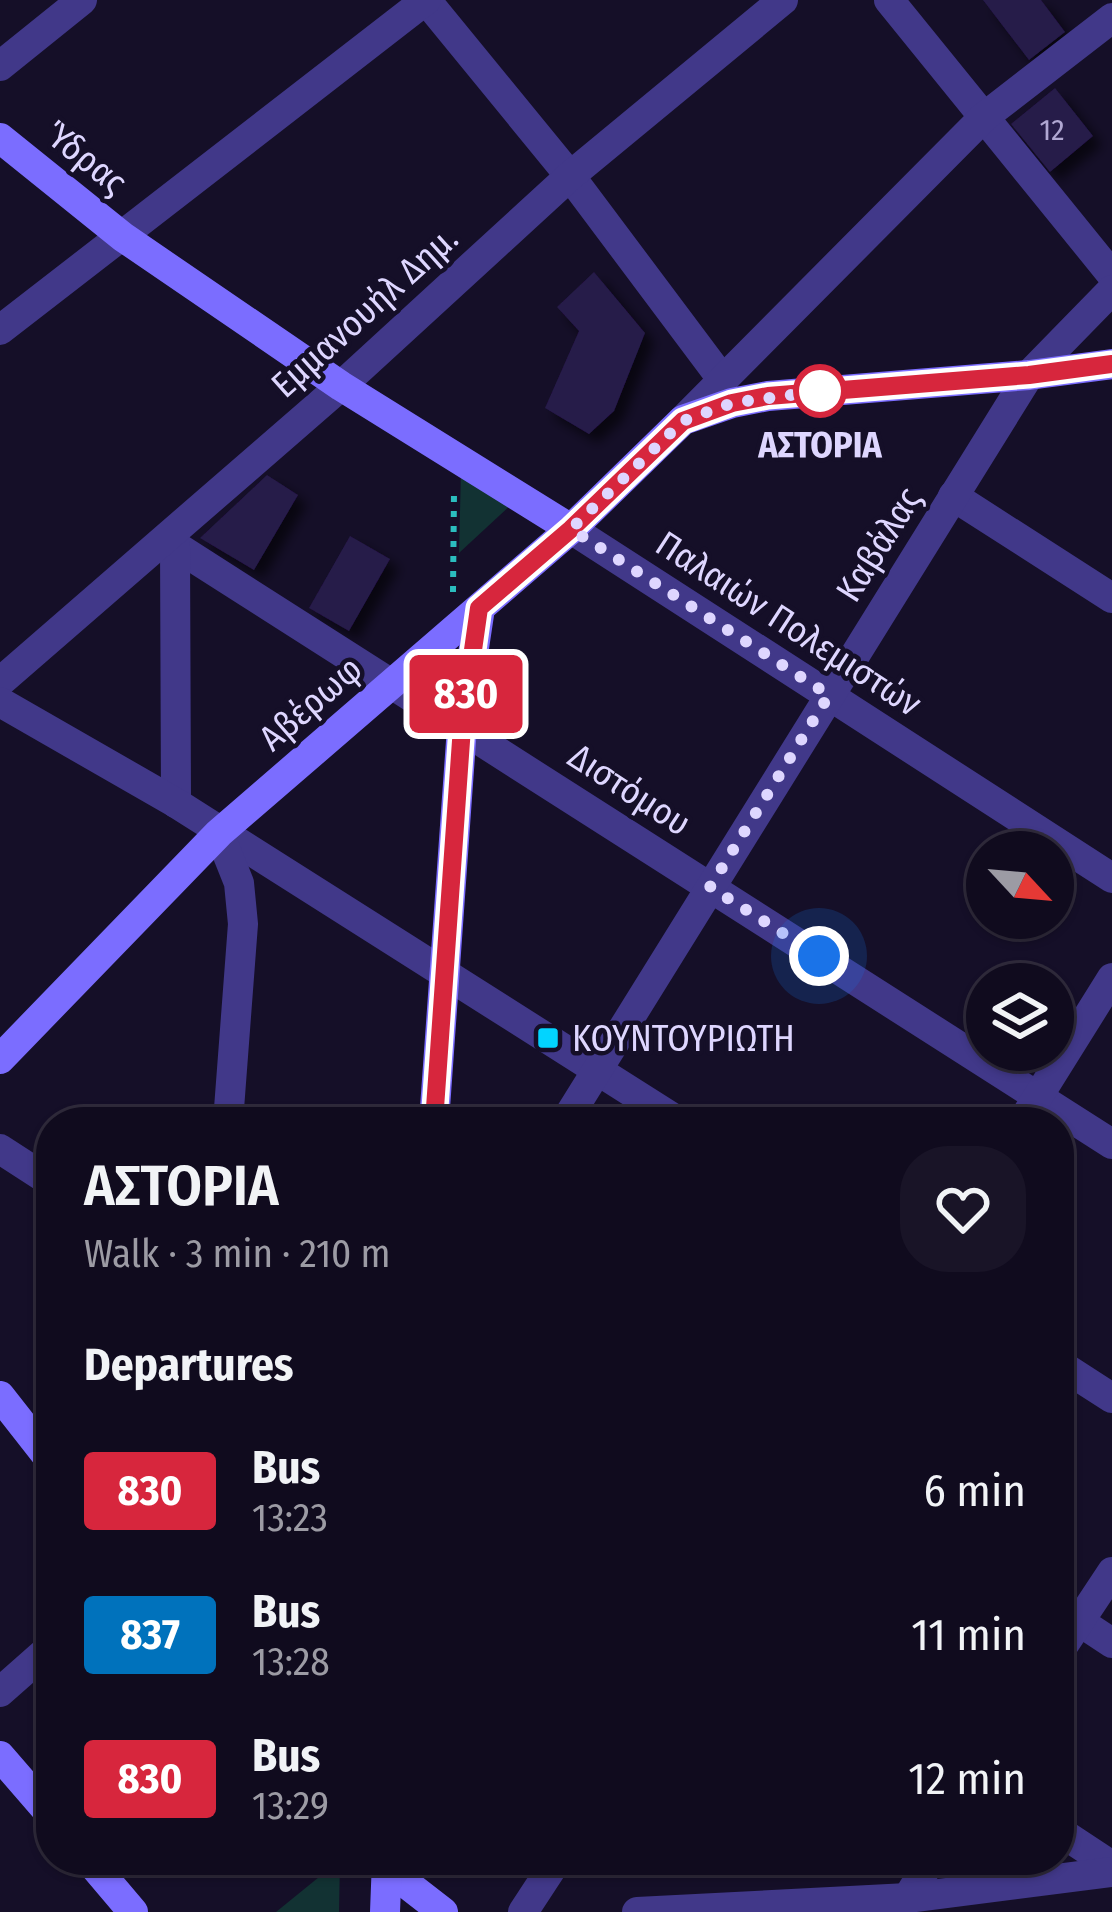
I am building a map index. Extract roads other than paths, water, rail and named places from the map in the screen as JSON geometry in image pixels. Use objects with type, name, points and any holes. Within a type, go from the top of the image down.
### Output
[{"type":"street","points":[[0,66],[82,0]]},
{"type":"street","points":[[0,330],[426,0],[570,176],[722,379]]},
{"type":"street","name":"Εμμανουήλ Δημ.","points":[[0,682],[170,543],[570,176],[783,0]]},
{"type":"street","points":[[890,0],[1112,275]]},
{"type":"street","points":[[683,421],[984,117],[1112,18]]},
{"type":"street","name":"Ύδρας","points":[[0,138],[123,236]]},
{"type":"street","name":"Παλαιών Πολεμιστών","points":[[123,236],[341,386],[1112,878]]},
{"type":"street","name":"Καβάλας","points":[[575,1107],[1029,375],[1112,290]]},
{"type":"street","points":[[683,421],[768,396],[1112,364]]},
{"type":"street","name":"Αβέρωφ","points":[[0,1059],[219,832],[571,529],[683,421]]},
{"type":"street","points":[[953,496],[1112,598]]},
{"type":"street","points":[[170,543],[176,803]]},
{"type":"street","name":"Διστόμου","points":[[170,543],[710,887],[1027,1107]]},
{"type":"street","points":[[435,1107],[462,727],[479,608]]},
{"type":"street","points":[[0,702],[176,803],[655,1107]]},
{"type":"street","points":[[219,832],[239,883],[243,924],[229,1107]]},
{"type":"street","points":[[1031,1107],[1112,978]]},
{"type":"street","name":"Διστόμου","points":[[1074,1128],[1112,1144]]},
{"type":"street","points":[[0,1149],[36,1172]]},
{"type":"street","points":[[1074,1374],[1112,1398]]},
{"type":"street","points":[[0,1396],[36,1442]]},
{"type":"street","points":[[1074,1609],[1112,1572]]},
{"type":"street","points":[[1074,1617],[1112,1643]]},
{"type":"street","points":[[0,1692],[36,1660]]},
{"type":"street","points":[[0,1756],[36,1798]]},
{"type":"street","points":[[1074,1842],[1112,1869]]},
{"type":"street","points":[[637,1912],[903,1905],[1112,1869]]},
{"type":"street","points":[[102,1875],[133,1912]]},
{"type":"street","points":[[383,1875],[385,1912]]},
{"type":"street","points":[[397,1875],[443,1912]]},
{"type":"street","points":[[523,1912],[547,1875]]},
{"type":"street","points":[[903,1905],[922,1875]]},
{"type":"place","name":"ΑΣΤΟΡΙΑ","points":[[820,391]]},
{"type":"place","name":"ΚΟΥΝΤΟΥΡΙΩΤΗ","points":[[548,1038]]}]
